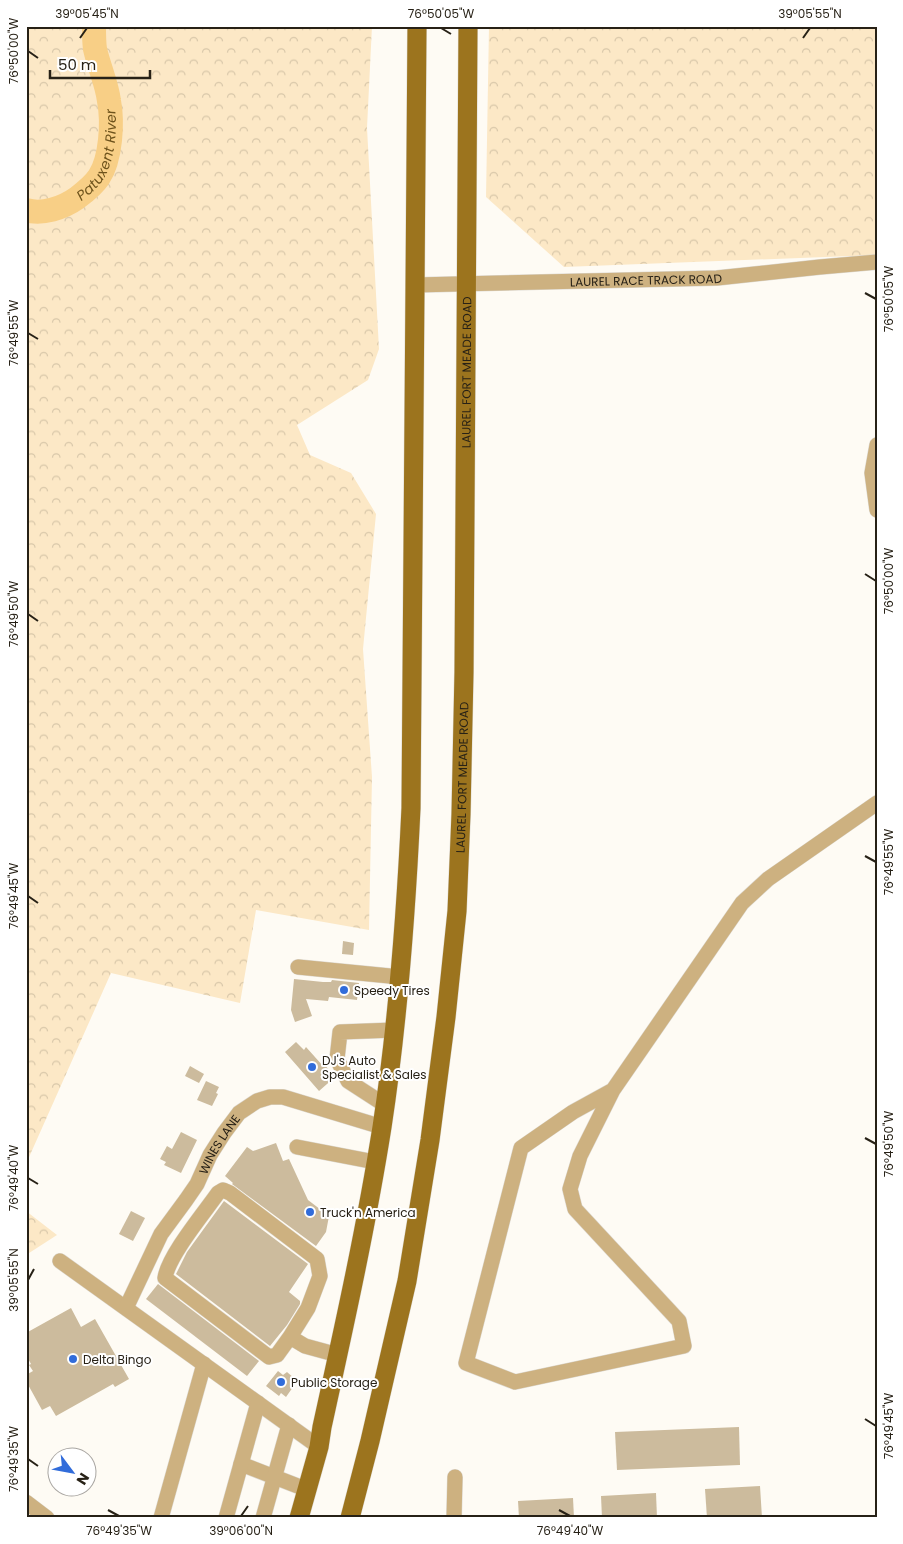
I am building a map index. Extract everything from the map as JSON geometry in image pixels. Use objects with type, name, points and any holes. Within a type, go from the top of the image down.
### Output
[{"type":"main road","points":[[300,1518],[319,1447],[357,1268],[376,1162],[394,1030],[406,903],[411,808],[417,26]]},
{"type":"main road","name":"LAUREL FORT MEADE ROAD","points":[[350,1518],[370,1441],[406,1281],[430,1140],[457,911],[464,691],[468,26]]},
{"type":"street","name":"LAUREL RACE TRACK ROAD","points":[[415,285],[717,278],[877,262]]},
{"type":"street","points":[[877,445],[872,473],[877,510]]},
{"type":"street","points":[[613,1090],[573,1112],[521,1148],[466,1363],[515,1382],[684,1346],[678,1321],[575,1209],[570,1189],[580,1156],[613,1090],[742,903],[768,879],[877,803]]},
{"type":"street","points":[[298,967],[400,977]]},
{"type":"street","points":[[384,1105],[348,1081],[337,1058],[340,1032],[394,1030]]},
{"type":"street","name":"WINES LANE","points":[[126,1308],[161,1234],[197,1184],[210,1155],[239,1113],[257,1101],[270,1097],[283,1097],[382,1127]]},
{"type":"street","points":[[297,1147],[376,1162]]},
{"type":"street","points":[[223,1190],[230,1193],[317,1259],[320,1276],[308,1308],[290,1337],[277,1355],[268,1357],[164,1278],[166,1268],[190,1232],[218,1193],[223,1190]]},
{"type":"street","points":[[60,1261],[319,1447]]},
{"type":"street","points":[[290,1337],[305,1346],[338,1355]]},
{"type":"street","points":[[160,1518],[204,1364]]},
{"type":"street","points":[[226,1518],[258,1403]]},
{"type":"street","points":[[263,1518],[289,1425]]},
{"type":"street","points":[[241,1464],[308,1490]]},
{"type":"street","points":[[454,1518],[455,1477]]},
{"type":"street","points":[[26,1502],[47,1518]]},
{"type":"green space","points":[[26,26],[372,26],[367,128],[379,349],[368,380],[297,425],[310,455],[351,473],[376,514],[363,649],[372,777],[369,930],[256,910],[240,1003],[111,973],[26,1164]]},
{"type":"green space","points":[[489,26],[877,26],[877,255],[564,267],[486,197]]},
{"type":"green space","points":[[26,1211],[57,1235],[26,1255]]},
{"type":"building","points":[[343,941],[354,943],[353,955],[342,954]]},
{"type":"building","points":[[294,979],[359,983],[357,1000],[329,997],[328,1001],[306,999],[312,1016],[295,1022],[291,1010]]},
{"type":"building","name":"DJ's Auto Specialist & Sales","points":[[296,1042],[304,1050],[306,1047],[335,1077],[319,1091],[285,1052]]},
{"type":"building","points":[[190,1066],[204,1074],[199,1083],[185,1076]]},
{"type":"building","points":[[206,1081],[219,1087],[212,1106],[197,1100]]},
{"type":"building","points":[[181,1132],[197,1140],[181,1173],[164,1165],[166,1162],[160,1159],[167,1146],[172,1149]]},
{"type":"building","points":[[276,1143],[283,1161],[289,1159],[308,1200],[329,1216],[326,1232],[316,1246],[232,1184],[225,1176],[247,1147],[253,1151]]},
{"type":"building","points":[[224,1201],[308,1264],[289,1292],[300,1301],[300,1304],[287,1325],[270,1346],[176,1274],[187,1252]]},
{"type":"building","points":[[131,1211],[145,1218],[133,1241],[119,1234]]},
{"type":"building","points":[[158,1284],[259,1361],[247,1376],[146,1299]]},
{"type":"building","name":"Delta Bingo","points":[[71,1308],[81,1327],[95,1319],[129,1379],[115,1387],[113,1384],[56,1416],[50,1406],[42,1410],[26,1381],[26,1375],[33,1371],[26,1355],[26,1333]]},
{"type":"building","name":"Public Storage","points":[[278,1371],[283,1375],[287,1372],[295,1379],[290,1385],[293,1387],[286,1397],[281,1393],[279,1396],[266,1386]]},
{"type":"building","points":[[739,1427],[740,1465],[617,1470],[615,1432]]},
{"type":"building","points":[[760,1486],[762,1518],[707,1518],[705,1489]]},
{"type":"building","points":[[656,1493],[657,1518],[602,1518],[601,1496]]},
{"type":"building","points":[[573,1498],[574,1518],[519,1518],[518,1501]]},
{"type":"waterway","name":"Patuxent River","points":[[26,210],[39,212],[65,205],[89,189],[103,169],[110,140],[110,110],[107,88],[95,49],[94,26]]},
{"type":"place","name":"Speedy Tires","points":[[344,990]]},
{"type":"place","name":"DJ's Auto Specialist & Sales","points":[[312,1067]]},
{"type":"place","name":"Truck'n America","points":[[310,1212]]},
{"type":"place","name":"Delta Bingo","points":[[73,1359]]},
{"type":"place","name":"Public Storage","points":[[281,1382]]}]
